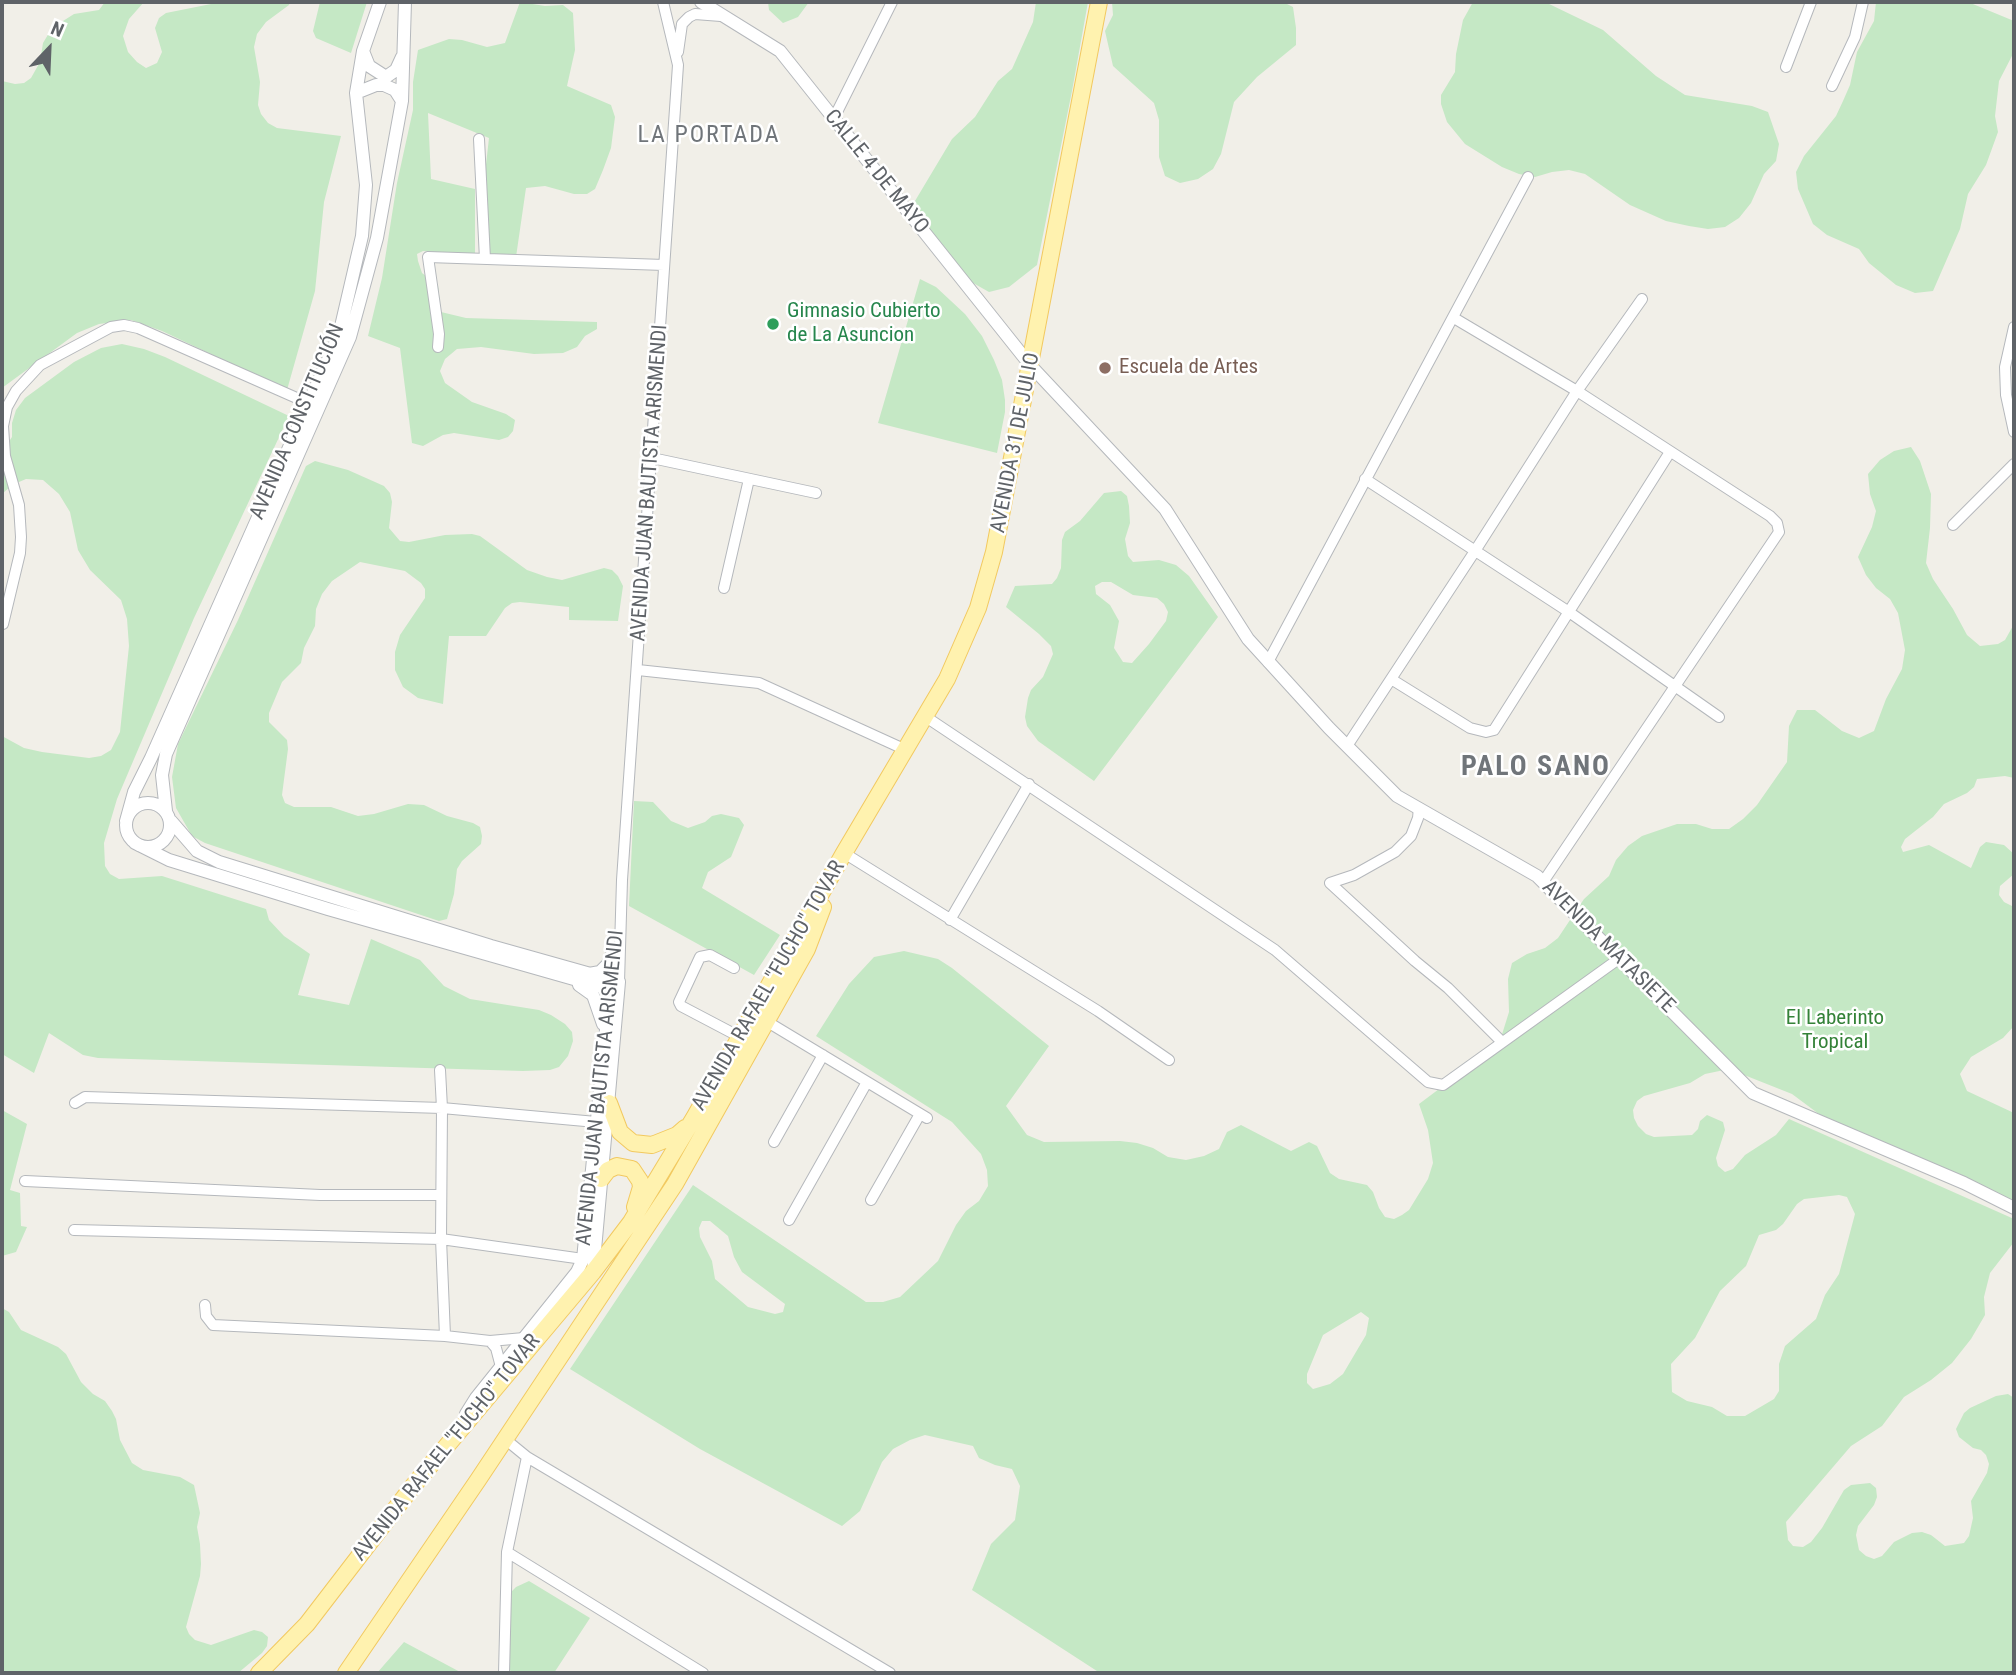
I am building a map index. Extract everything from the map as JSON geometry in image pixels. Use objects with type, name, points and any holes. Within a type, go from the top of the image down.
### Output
[{"type":"main road","name":"AVENIDA 31 DE JULIO","points":[[844,853],[926,717],[956,659],[986,584],[1031,366],[1100,2]]},
{"type":"main road","name":"AVENIDA RAFAEL \"FUCHO\" TOVAR","points":[[346,1673],[675,1184],[807,948],[844,853]]},
{"type":"main road","name":"AVENIDA RAFAEL \"FUCHO\" TOVAR","points":[[259,1673],[306,1624],[588,1265],[631,1222],[694,1118],[844,853]]},
{"type":"main road","points":[[609,1103],[620,1132],[633,1143],[652,1145],[677,1135],[694,1118]]},
{"type":"main road","points":[[601,1179],[608,1170],[617,1166],[626,1166],[636,1174],[641,1187],[631,1222]]},
{"type":"main road","points":[[586,1318],[588,1265]]},
{"type":"main road","points":[[268,1673],[306,1624]]},
{"type":"street","name":"AVENIDA CONSTITUCIÓN","points":[[126,821],[134,792],[339,335],[362,236],[366,185],[356,93],[362,51],[380,2]]},
{"type":"street","name":"AVENIDA CONSTITUCIÓN","points":[[168,816],[162,775],[166,754],[350,337],[377,239],[402,101],[405,2]]},
{"type":"street","name":"AVENIDA JUAN BAUTISTA ARISMENDI","points":[[663,2],[678,65]]},
{"type":"street","name":"CALLE 4 DE MAYO","points":[[701,2],[780,51],[1031,366]]},
{"type":"street","points":[[834,118],[892,2]]},
{"type":"street","points":[[1786,67],[1811,2]]},
{"type":"street","points":[[1832,86],[1855,37],[1863,2]]},
{"type":"street","name":"AVENIDA JUAN BAUTISTA ARISMENDI","points":[[449,1441],[476,1398],[577,1272],[588,1265],[609,1103],[682,24],[695,13],[723,16]]},
{"type":"street","points":[[362,51],[369,66],[386,77],[396,70],[404,54]]},
{"type":"street","points":[[356,93],[376,85],[384,85],[395,90],[402,101]]},
{"type":"street","points":[[479,139],[485,259]]},
{"type":"street","points":[[1268,662],[1528,177]]},
{"type":"street","points":[[438,347],[439,334],[428,257],[664,265]]},
{"type":"street","points":[[1347,746],[1577,391],[1642,299]]},
{"type":"street","points":[[1454,318],[1577,391],[1770,516],[1777,523],[1779,532],[1543,882]]},
{"type":"street","points":[[3,624],[20,553],[21,537],[19,505],[5,456],[3,426],[7,407],[16,391],[40,365],[111,327],[124,325],[138,328],[308,403]]},
{"type":"street","points":[[2014,327],[2005,368],[2006,395],[2014,432]]},
{"type":"street","name":"AVENIDA MATASIETE","points":[[1031,366],[1165,509],[1248,639],[1397,796],[1537,876],[1753,1093],[1964,1183],[2014,1208]]},
{"type":"street","points":[[1391,679],[1470,728],[1486,732],[1494,730],[1670,452]]},
{"type":"street","points":[[652,458],[816,493]]},
{"type":"street","points":[[1953,525],[2014,464]]},
{"type":"street","points":[[724,588],[749,479]]},
{"type":"street","points":[[1364,479],[1569,612],[1720,717]]},
{"type":"street","points":[[638,670],[759,683],[906,750]]},
{"type":"street","points":[[926,717],[1275,950],[1428,1082],[1443,1085],[1620,958]]},
{"type":"street","points":[[950,920],[1029,784]]},
{"type":"street","points":[[151,803],[168,816],[197,851],[219,862],[588,974],[615,986],[570,979],[169,860],[135,843],[127,830],[126,821],[135,807],[151,803]]},
{"type":"street","points":[[1419,808],[1411,835],[1395,852],[1354,875],[1331,883],[1448,988],[1502,1042]]},
{"type":"street","points":[[135,843],[152,847],[160,844],[167,838],[168,816]]},
{"type":"street","points":[[844,853],[1098,1011],[1169,1060]]},
{"type":"street","name":"AVENIDA JUAN BAUTISTA ARISMENDI","points":[[588,1265],[596,1122],[605,1031],[615,986],[614,950],[621,900]]},
{"type":"street","points":[[588,974],[600,972],[608,964],[614,950]]},
{"type":"street","points":[[734,968],[710,955],[700,957],[679,1002],[681,1006],[740,1037]]},
{"type":"street","points":[[570,979],[593,995],[605,1031]]},
{"type":"street","points":[[766,1021],[924,1116],[871,1200]]},
{"type":"street","points":[[774,1142],[823,1055]]},
{"type":"street","points":[[440,1070],[441,1239],[445,1336]]},
{"type":"street","points":[[789,1220],[867,1082]]},
{"type":"street","points":[[75,1103],[85,1097],[442,1108],[596,1122]]},
{"type":"street","points":[[25,1181],[320,1195],[441,1195]]},
{"type":"street","points":[[74,1230],[441,1239],[588,1265]]},
{"type":"street","points":[[205,1305],[206,1316],[213,1325],[445,1336],[490,1341],[524,1338]]},
{"type":"street","points":[[490,1341],[496,1348],[501,1367]]},
{"type":"street","points":[[505,1439],[527,1457],[890,1673]]},
{"type":"street","points":[[504,1673],[507,1552],[527,1457]]},
{"type":"street","points":[[507,1552],[703,1673]]},
{"type":"green space","points":[[105,2],[144,2],[129,19],[123,36],[128,52],[146,68],[157,63],[162,52],[155,28],[159,18],[166,13],[216,3],[290,2],[266,22],[257,34],[254,47],[260,82],[258,105],[261,114],[268,123],[277,128],[341,136],[324,202],[315,291],[287,390],[162,331],[131,320],[99,324],[77,333],[2,388],[2,81],[15,84],[24,83],[31,78],[40,62],[43,43],[52,28],[74,14],[99,10]]},
{"type":"green space","points":[[320,2],[367,2],[351,53],[316,38],[313,31]]},
{"type":"green space","points":[[520,2],[545,6],[563,5],[573,13],[575,50],[567,86],[611,105],[615,117],[611,148],[603,170],[595,189],[587,194],[574,194],[545,186],[526,188],[516,257],[497,258],[488,252],[484,182],[489,138],[428,113],[431,179],[475,189],[475,255],[423,251],[417,254],[418,261],[422,273],[438,285],[441,312],[466,318],[597,322],[597,329],[585,336],[577,347],[563,353],[534,354],[481,347],[457,349],[445,359],[440,371],[445,383],[472,402],[515,420],[513,431],[508,437],[499,440],[454,433],[443,435],[423,446],[412,443],[400,348],[368,336],[382,278],[397,183],[413,110],[413,82],[418,50],[449,39],[487,47],[505,43]]},
{"type":"green space","points":[[768,2],[809,2],[798,17],[783,23],[769,10]]},
{"type":"green space","points":[[1036,2],[1088,2],[1037,265],[1009,287],[989,292],[966,279],[909,211],[952,139],[975,117],[998,81],[1012,69],[1033,22]]},
{"type":"green space","points":[[1112,2],[1283,2],[1293,7],[1296,45],[1257,77],[1234,102],[1221,154],[1213,169],[1198,179],[1180,183],[1165,176],[1159,157],[1159,120],[1154,103],[1113,66],[1105,31],[1113,15]]},
{"type":"green space","points":[[1473,2],[1545,2],[1603,30],[1656,76],[1685,95],[1752,106],[1768,112],[1779,144],[1776,161],[1764,174],[1751,203],[1739,218],[1725,227],[1708,229],[1689,226],[1666,221],[1630,205],[1585,174],[1569,170],[1535,177],[1519,174],[1502,167],[1465,144],[1447,122],[1441,95],[1455,72],[1463,20]]},
{"type":"green space","points":[[1876,2],[1968,2],[2014,21],[2014,52],[1999,81],[1995,116],[1998,132],[1986,165],[1968,194],[1960,229],[1933,291],[1915,293],[1896,285],[1869,263],[1859,249],[1827,235],[1813,224],[1798,189],[1796,172],[1804,156],[1836,116],[1850,85],[1857,52],[1874,21]]},
{"type":"green space","points":[[920,279],[936,287],[965,314],[982,336],[994,360],[1002,380],[1005,400],[997,453],[878,423]]},
{"type":"green space","points":[[122,344],[165,357],[289,416],[194,618],[117,799],[104,843],[105,866],[110,874],[119,879],[162,876],[266,909],[269,920],[284,936],[310,954],[298,995],[349,1005],[371,939],[420,960],[444,986],[470,999],[539,1010],[551,1015],[572,1032],[573,1041],[568,1056],[559,1067],[523,1071],[98,1058],[83,1055],[49,1033],[34,1073],[2,1054],[2,736],[24,748],[42,752],[89,758],[101,756],[111,750],[120,732],[129,646],[127,619],[121,600],[90,570],[78,550],[70,512],[59,494],[43,480],[26,479],[12,485],[2,494],[2,452],[12,437],[16,410],[25,398],[74,362],[101,348]]},
{"type":"green space","name":"El Laberinto Tropical","points":[[1911,447],[1920,461],[1931,494],[1926,563],[1967,635],[1980,646],[1998,644],[2005,640],[2014,624],[2014,778],[2005,776],[1977,779],[1974,787],[1944,804],[1933,817],[1905,839],[1901,847],[1903,852],[1929,845],[1971,868],[1980,847],[1986,842],[2004,845],[2014,854],[2014,874],[2000,886],[1999,895],[2004,902],[2014,907],[2014,1026],[2003,1038],[1971,1057],[1960,1074],[1967,1091],[2014,1113],[2014,1208],[1831,1123],[1792,1094],[1729,1069],[1705,1074],[1690,1083],[1644,1096],[1637,1101],[1633,1110],[1638,1126],[1654,1137],[1692,1135],[1707,1115],[1723,1122],[1725,1130],[1716,1158],[1718,1166],[1725,1172],[1733,1169],[1745,1155],[1776,1135],[1789,1119],[2014,1219],[2014,1242],[1990,1273],[1984,1297],[1985,1315],[1971,1339],[1952,1363],[1904,1397],[1882,1426],[1851,1446],[1786,1522],[1788,1540],[1793,1546],[1803,1547],[1811,1542],[1822,1528],[1844,1490],[1851,1485],[1870,1483],[1876,1488],[1877,1497],[1858,1526],[1856,1535],[1859,1550],[1866,1556],[1874,1559],[1882,1556],[1894,1542],[1912,1533],[1931,1535],[1945,1546],[1964,1543],[1969,1536],[1973,1518],[1971,1501],[1987,1473],[1989,1464],[1986,1455],[1959,1437],[1956,1429],[1964,1413],[1970,1408],[1996,1396],[2008,1394],[2014,1398],[2014,1673],[1100,1673],[972,1590],[991,1544],[1015,1520],[1020,1486],[1012,1469],[979,1458],[973,1446],[925,1435],[893,1449],[882,1462],[860,1511],[842,1526],[700,1449],[570,1369],[693,1185],[866,1302],[883,1302],[900,1297],[938,1261],[956,1225],[966,1211],[979,1201],[988,1186],[987,1170],[981,1154],[952,1122],[816,1036],[849,984],[874,957],[904,951],[938,959],[952,968],[1049,1046],[1006,1106],[1027,1135],[1044,1142],[1137,1143],[1168,1157],[1186,1160],[1219,1149],[1227,1132],[1241,1125],[1291,1151],[1309,1142],[1317,1146],[1330,1173],[1339,1179],[1367,1185],[1385,1217],[1394,1219],[1402,1215],[1409,1210],[1428,1179],[1433,1163],[1428,1130],[1419,1104],[1499,1044],[1509,1012],[1508,979],[1512,963],[1545,948],[1558,938],[1584,899],[1609,876],[1616,860],[1628,846],[1642,836],[1677,824],[1729,829],[1743,819],[1757,805],[1787,762],[1789,726],[1797,710],[1815,710],[1842,731],[1859,738],[1874,731],[1886,699],[1902,669],[1905,650],[1898,613],[1890,599],[1876,588],[1866,575],[1858,557],[1872,527],[1876,511],[1870,494],[1868,474],[1880,460],[1894,451]],"holes":[[[1839,1195],[1847,1197],[1855,1214],[1839,1274],[1825,1295],[1816,1319],[1785,1346],[1779,1364],[1779,1391],[1774,1399],[1745,1416],[1727,1416],[1712,1407],[1687,1401],[1672,1392],[1671,1364],[1695,1338],[1720,1291],[1746,1266],[1759,1235],[1776,1230],[1804,1199]],[[702,1221],[710,1221],[728,1236],[742,1272],[785,1304],[783,1312],[775,1314],[748,1307],[715,1279],[712,1261],[700,1237],[699,1228]],[[1361,1312],[1369,1318],[1366,1335],[1343,1374],[1330,1384],[1313,1389],[1307,1383],[1307,1374],[1323,1335]]]},
{"type":"green space","points":[[315,461],[348,470],[384,486],[390,493],[392,502],[389,528],[400,541],[472,534],[480,536],[527,570],[547,577],[562,580],[604,568],[612,570],[623,586],[618,621],[569,620],[569,607],[520,602],[505,608],[486,636],[449,636],[443,704],[418,698],[403,687],[395,670],[395,652],[400,635],[425,598],[425,589],[421,583],[405,571],[360,562],[332,581],[322,594],[316,609],[315,626],[304,648],[301,663],[282,682],[269,713],[269,722],[287,740],[282,795],[285,803],[294,807],[331,807],[358,816],[408,804],[424,805],[480,827],[481,844],[457,869],[447,919],[439,921],[205,843],[192,836],[176,808],[172,777],[178,744],[238,620],[306,466]]},
{"type":"green space","points":[[1121,491],[1127,496],[1130,523],[1125,539],[1128,556],[1133,562],[1159,560],[1176,565],[1189,576],[1218,617],[1094,781],[1038,741],[1027,726],[1025,717],[1028,698],[1031,690],[1043,677],[1053,654],[1051,646],[1039,634],[1006,607],[1015,586],[1052,584],[1061,568],[1065,532],[1080,521],[1104,493]],"holes":[[[1102,582],[1111,582],[1133,595],[1157,598],[1168,612],[1166,621],[1132,663],[1123,662],[1114,648],[1119,621],[1110,605],[1096,594],[1095,586]]]},
{"type":"green space","points":[[634,801],[653,802],[671,821],[688,828],[721,814],[739,818],[744,825],[731,857],[708,872],[702,888],[780,935],[754,975],[629,906]]},
{"type":"green space","points":[[2,1110],[27,1124],[10,1190],[20,1193],[21,1226],[27,1227],[16,1252],[2,1256]]},
{"type":"green space","points":[[2,1308],[9,1312],[21,1330],[58,1347],[66,1354],[81,1382],[105,1401],[112,1411],[120,1440],[132,1463],[143,1470],[180,1477],[194,1485],[200,1513],[197,1527],[201,1564],[186,1627],[195,1640],[211,1645],[254,1630],[268,1637],[267,1646],[262,1653],[238,1673],[2,1673]]},
{"type":"green space","points":[[529,1581],[590,1618],[554,1673],[511,1673],[505,1654],[509,1594]]},
{"type":"green space","points":[[404,1642],[462,1673],[377,1673]]},
{"type":"place","name":"Gimnasio Cubierto de La Asuncion","points":[[773,324]]},
{"type":"place","name":"Escuela de Artes","points":[[1105,368]]},
{"type":"district","name":"LA PORTADA","points":[[709,136]]},
{"type":"district","name":"PALO SANO","points":[[1536,768]]}]
